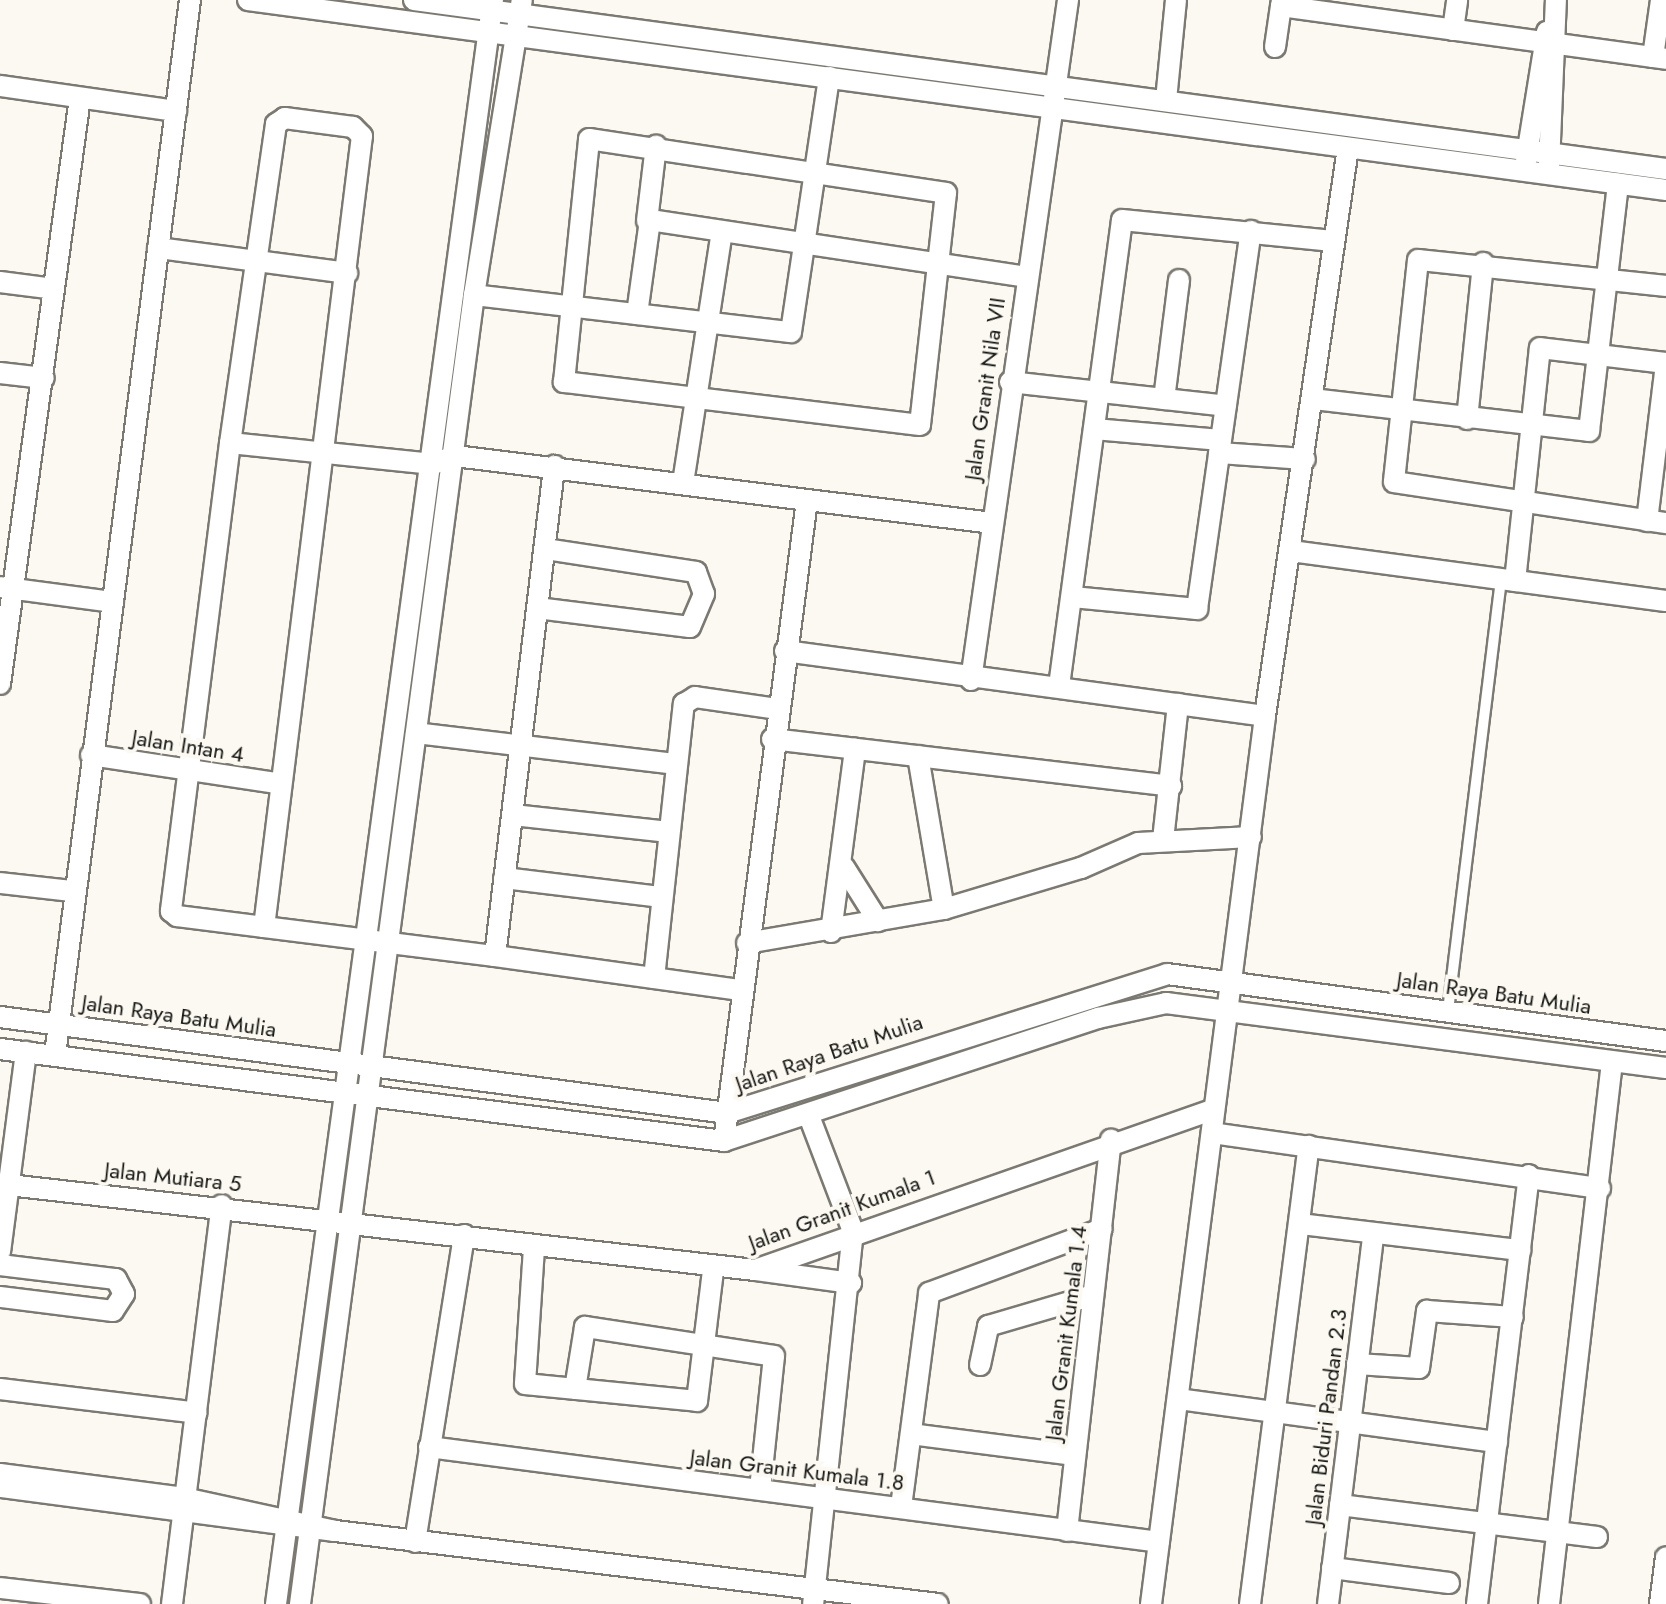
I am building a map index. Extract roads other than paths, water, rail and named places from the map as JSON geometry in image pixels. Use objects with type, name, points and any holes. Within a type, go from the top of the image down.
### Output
[{"type":"street","points":[[55,1055],[71,891],[113,602],[190,0]]},
{"type":"street","points":[[248,0],[520,16],[1166,100],[1526,160],[1666,169]]},
{"type":"street","points":[[414,0],[491,14]]},
{"type":"street","name":"Jalan Granit Nila VII","points":[[971,680],[1010,382],[1068,0]]},
{"type":"street","points":[[1166,100],[1176,0]]},
{"type":"street","points":[[1453,30],[1457,0]]},
{"type":"street","points":[[1526,160],[1556,0]]},
{"type":"street","points":[[1275,47],[1282,3],[1362,9],[1453,30],[1659,58],[1661,0]]},
{"type":"street","points":[[276,1604],[285,1522],[332,1218],[491,14]]},
{"type":"street","points":[[520,16],[829,77],[1348,148],[1526,160]]},
{"type":"street","points":[[300,1604],[371,1097],[474,295],[520,16]]},
{"type":"street","points":[[1548,43],[1549,163]]},
{"type":"street","points":[[474,295],[794,331],[829,77]]},
{"type":"street","points":[[0,86],[176,111]]},
{"type":"street","points":[[0,684],[6,587],[44,378],[80,98]]},
{"type":"street","points":[[264,927],[277,783],[324,453],[362,136],[353,127],[279,120],[230,443],[171,911],[264,927],[741,990]]},
{"type":"street","points":[[586,143],[656,146],[816,168],[946,193],[918,427],[565,383],[586,143]]},
{"type":"street","points":[[637,314],[656,146]]},
{"type":"street","points":[[1151,1604],[1265,716],[1305,459],[1348,148]]},
{"type":"street","points":[[1549,163],[1618,184],[1666,190]]},
{"type":"street","points":[[1313,399],[1535,429],[1592,429],[1618,184]]},
{"type":"street","points":[[1059,686],[1122,220],[1333,241]]},
{"type":"street","points":[[647,221],[937,267],[1025,277]]},
{"type":"street","points":[[1072,597],[1197,609],[1251,231]]},
{"type":"street","points":[[683,483],[722,232]]},
{"type":"street","points":[[158,248],[347,273]]},
{"type":"street","points":[[1508,580],[1526,504],[1540,348],[1666,363],[1657,522],[1526,504],[1397,487],[1401,411],[1418,260],[1483,263],[1609,276],[1666,286]]},
{"type":"street","points":[[1467,419],[1483,263]]},
{"type":"street","points":[[1164,399],[1179,280]]},
{"type":"street","points":[[0,282],[54,289]]},
{"type":"street","points":[[0,373],[44,378]]},
{"type":"street","points":[[1010,382],[1226,406]]},
{"type":"street","points":[[1094,429],[1305,459]]},
{"type":"street","points":[[230,443],[433,464],[455,456],[554,466],[992,523]]},
{"type":"street","points":[[495,956],[554,466]]},
{"type":"street","points":[[724,1141],[772,739],[807,500]]},
{"type":"street","points":[[537,608],[690,627],[704,594],[696,572],[545,549]]},
{"type":"street","points":[[1291,551],[1666,601]]},
{"type":"street","points":[[6,587],[113,602]]},
{"type":"street","points":[[785,651],[971,680],[1059,686],[1265,716]]},
{"type":"street","points":[[654,978],[675,764],[688,700],[777,709]]},
{"type":"street","points":[[1163,840],[1178,704]]},
{"type":"street","points":[[416,733],[675,764]]},
{"type":"street","points":[[772,739],[1171,786]]},
{"type":"street","points":[[831,932],[844,867],[855,749]]},
{"type":"street","name":"Jalan Intan 4","points":[[91,755],[277,783]]},
{"type":"street","points":[[918,756],[944,909]]},
{"type":"street","points":[[513,815],[669,832]]},
{"type":"street","points":[[747,943],[831,932],[944,909],[1163,840],[1251,837]]},
{"type":"street","points":[[844,867],[878,921]]},
{"type":"street","points":[[504,878],[662,897]]},
{"type":"street","points":[[0,883],[71,891]]},
{"type":"street","name":"Jalan Raya Batu Mulia","points":[[0,1017],[727,1113],[1149,975],[1230,979],[1666,1041]]},
{"type":"street","points":[[0,1049],[724,1141],[809,1116],[1098,1018],[1166,1003],[1229,1007],[1666,1068]]},
{"type":"street","points":[[0,1252],[5,1184],[26,1052]]},
{"type":"street","points":[[1549,1604],[1600,1188],[1612,1062]]},
{"type":"street","name":"Jalan Granit Kumala 1","points":[[332,1218],[464,1235],[534,1248],[713,1270],[755,1270],[853,1231],[1111,1139],[1214,1109]]},
{"type":"street","points":[[809,1116],[853,1231],[851,1283],[814,1596]]},
{"type":"street","points":[[1212,1133],[1529,1175],[1600,1188]]},
{"type":"street","name":"Jalan Granit Kumala 1.4","points":[[1067,1531],[1090,1296],[1102,1229],[1111,1139]]},
{"type":"street","points":[[1250,1604],[1309,1146]]},
{"type":"street","points":[[1477,1604],[1529,1175]]},
{"type":"street","name":"Jalan Mutiara 5","points":[[5,1184],[332,1218]]},
{"type":"street","points":[[172,1604],[222,1205]]},
{"type":"street","points":[[1301,1224],[1373,1235],[1520,1250]]},
{"type":"street","points":[[901,1507],[932,1289],[1102,1229]]},
{"type":"street","points":[[415,1542],[464,1235]]},
{"type":"street","name":"Jalan Biduri Pandan 2.3","points":[[1328,1604],[1373,1235]]},
{"type":"street","points":[[534,1248],[520,1381],[575,1389],[697,1401],[713,1270]]},
{"type":"street","points":[[0,1265],[116,1279],[124,1294],[113,1311],[0,1297]]},
{"type":"street","points":[[755,1270],[851,1283]]},
{"type":"street","points":[[980,1365],[988,1326],[1090,1296]]},
{"type":"street","points":[[1357,1364],[1419,1368],[1425,1315],[1433,1310],[1513,1317]]},
{"type":"street","points":[[575,1389],[585,1327],[776,1359],[760,1489]]},
{"type":"street","points":[[0,1389],[197,1413]]},
{"type":"street","points":[[1178,1399],[1497,1442]]},
{"type":"street","points":[[911,1434],[1075,1455]]},
{"type":"street","name":"Jalan Granit Kumala 1.8","points":[[429,1447],[760,1489],[826,1494],[1159,1542]]},
{"type":"street","points":[[0,1474],[335,1531],[814,1596],[938,1604]]},
{"type":"street","points":[[0,1487],[183,1506]]},
{"type":"street","points":[[1340,1505],[1597,1537]]},
{"type":"street","points":[[1660,1604],[1666,1557]]},
{"type":"street","points":[[1332,1568],[1449,1583]]},
{"type":"street","points":[[0,1588],[140,1604]]},
{"type":"lane","points":[[1448,1011],[1508,580]]}]
